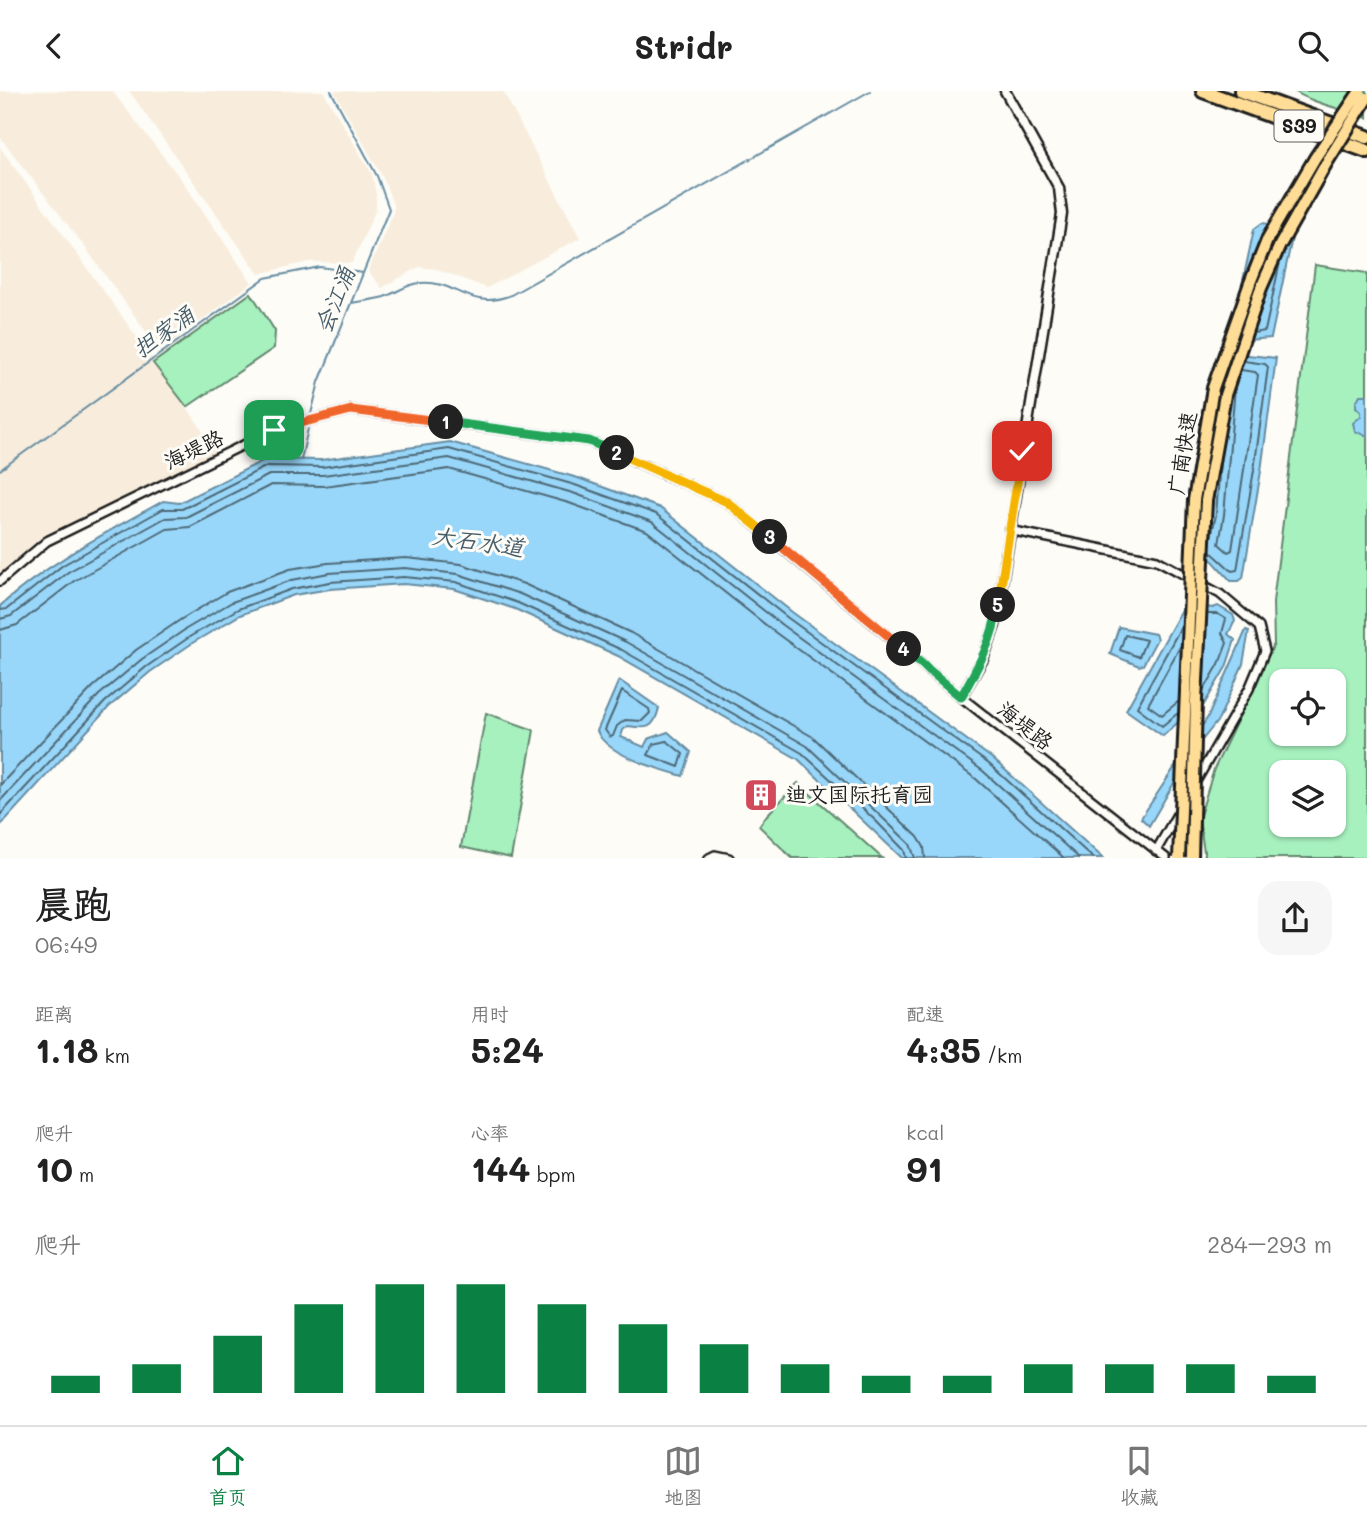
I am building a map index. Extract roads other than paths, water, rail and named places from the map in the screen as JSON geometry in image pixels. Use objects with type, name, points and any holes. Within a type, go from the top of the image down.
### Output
[{"type":"highway","name":"S39","points":[[1203,91],[1367,151]]},
{"type":"highway","name":"S39","points":[[1241,91],[1367,137]]},
{"type":"highway","name":"广南快速","points":[[1179,858],[1194,500],[1213,388],[1268,238],[1315,158],[1360,91]]},
{"type":"highway","name":"广南快速","points":[[1192,858],[1196,700],[1206,501],[1225,395],[1261,288],[1280,244],[1326,162],[1367,98]]},
{"type":"street","points":[[961,697],[983,659],[995,625],[1062,214],[1059,188],[1005,91]]},
{"type":"street","name":"海堤路","points":[[0,581],[47,541],[274,430],[351,410],[589,441],[727,502],[961,697],[1166,858]]},
{"type":"street","points":[[1009,530],[1157,560],[1220,594],[1259,627],[1265,651],[1250,689],[1156,851]]},
{"type":"street","points":[[709,858],[715,855],[729,858]]},
{"type":"water","points":[[1262,223],[1282,226],[1292,231],[1292,238],[1271,338],[1247,340],[1236,337],[1238,304],[1254,229]]},
{"type":"water","points":[[1228,353],[1276,358],[1261,471],[1243,578],[1239,581],[1231,581],[1213,561],[1201,553],[1218,402]]},
{"type":"water","points":[[1360,395],[1367,395],[1367,436],[1355,431],[1353,423],[1361,416],[1356,407]]},
{"type":"water","name":"大石水道","points":[[450,442],[578,478],[660,508],[792,612],[993,759],[1103,858],[902,858],[798,759],[618,656],[515,609],[454,589],[404,584],[330,589],[294,595],[240,615],[194,642],[150,672],[109,707],[0,826],[0,606],[58,562],[163,501],[179,503],[266,459],[321,460]]},
{"type":"water","points":[[1185,604],[1213,608],[1218,606],[1233,615],[1235,621],[1228,634],[1235,640],[1226,667],[1199,713],[1186,715],[1163,736],[1126,710]]},
{"type":"water","points":[[1119,627],[1155,634],[1157,639],[1143,665],[1139,666],[1110,654]]},
{"type":"water","points":[[1246,630],[1249,631],[1243,664],[1219,719],[1191,754],[1149,826],[1141,818],[1208,717]]},
{"type":"water","points":[[619,680],[659,708],[652,724],[640,728],[628,726],[621,737],[644,747],[648,739],[668,732],[691,752],[683,776],[634,760],[602,740],[597,731]]},
{"type":"waterway","name":"会江涌","points":[[310,418],[319,382],[389,209],[377,176],[331,91]]},
{"type":"waterway","points":[[351,303],[384,297],[420,283],[433,283],[484,300],[511,295],[870,91]]},
{"type":"waterway","name":"担家涌","points":[[0,470],[265,278],[320,267],[363,273]]},
{"type":"waterway","name":"会江涌","points":[[301,460],[309,424]]},
{"type":"place","name":"迪文国际托育园","points":[[761,795]]}]
